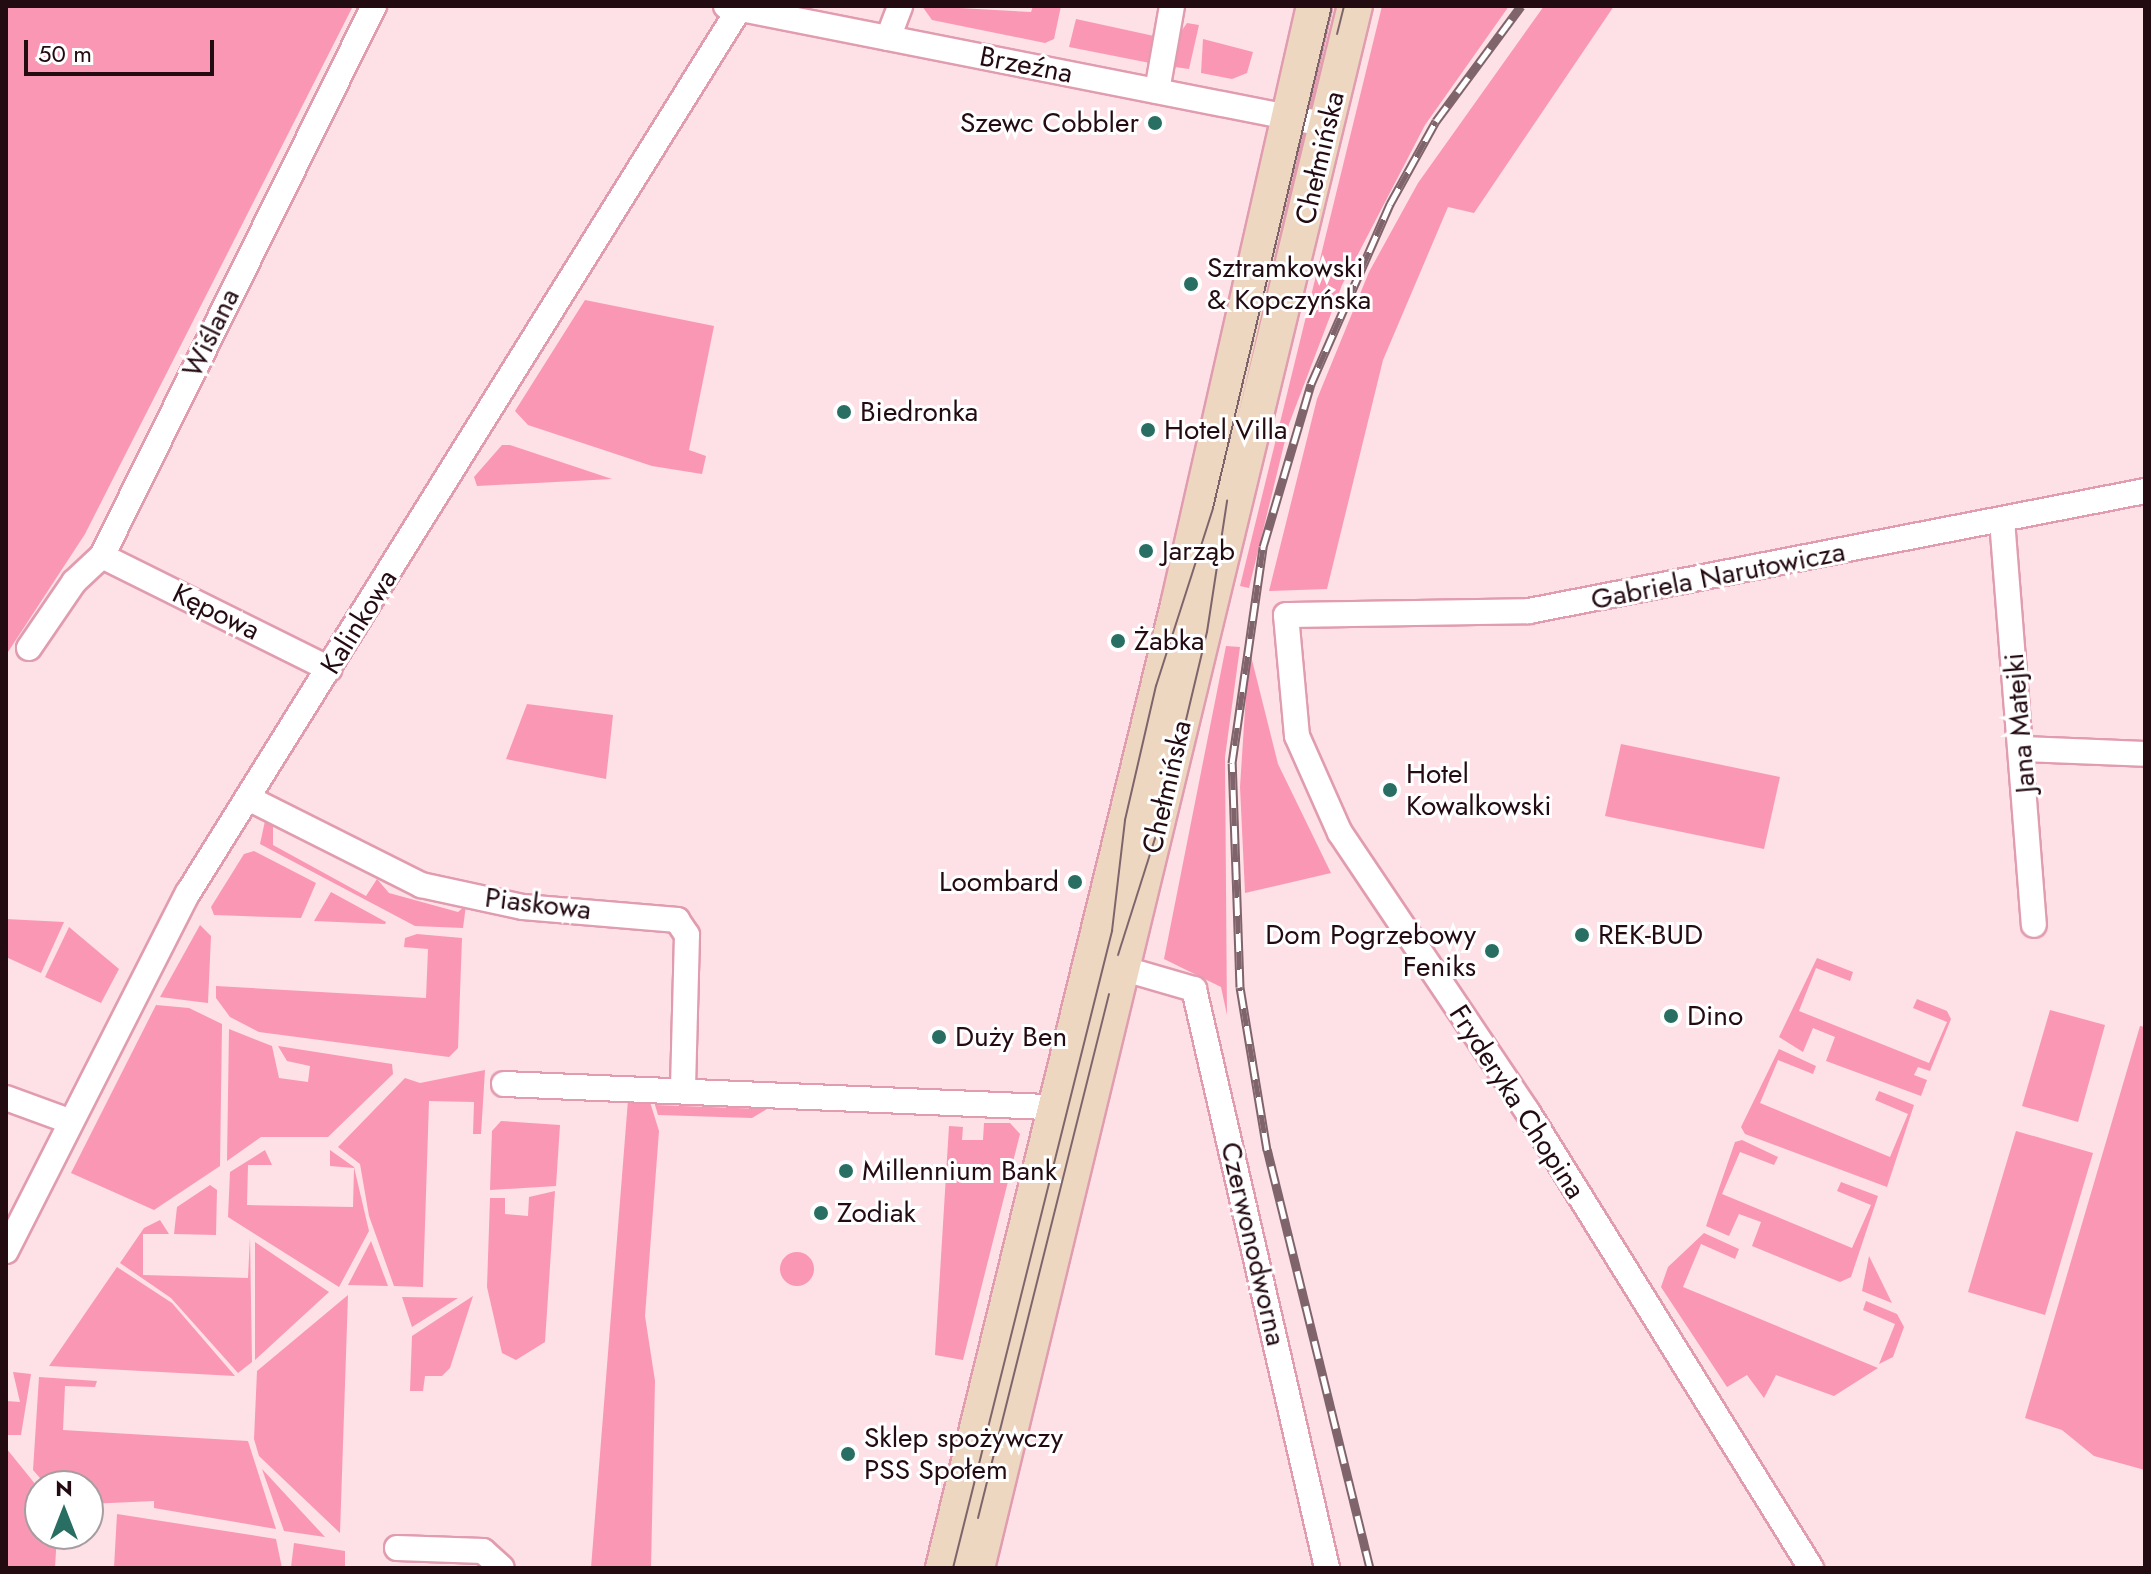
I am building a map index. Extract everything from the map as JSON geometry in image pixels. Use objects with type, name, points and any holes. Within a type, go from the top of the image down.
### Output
[{"type":"main road","name":"Chełmińska","points":[[977,1568],[1073,1108],[1314,6]]},
{"type":"main road","name":"Chełmińska","points":[[943,1568],[1073,1108],[1125,969],[1355,6]]},
{"type":"street","name":"Wiślana","points":[[29,648],[74,582],[102,556],[374,6]]},
{"type":"street","points":[[888,38],[900,6]]},
{"type":"street","points":[[1157,91],[1172,6]]},
{"type":"street","name":"Brzeźna","points":[[732,7],[1328,125]]},
{"type":"street","name":"Kalinkowa","points":[[6,1251],[142,973],[732,7]]},
{"type":"street","name":"Gabriela Narutowicza","points":[[1286,615],[1529,611],[2145,491]]},
{"type":"street","name":"Jana Matejki","points":[[2002,520],[2023,749],[2034,925]]},
{"type":"street","name":"Kępowa","points":[[102,556],[330,669]]},
{"type":"street","name":"Fryderyka Chopina","points":[[1286,615],[1294,722],[1340,833],[1527,1111],[1811,1568]]},
{"type":"street","points":[[2023,749],[2145,754]]},
{"type":"street","name":"Piaskowa","points":[[248,798],[421,885],[523,907],[677,920],[687,935],[683,1089]]},
{"type":"street","name":"Czerwonodworna","points":[[1125,969],[1194,989],[1327,1568]]},
{"type":"street","points":[[504,1084],[683,1089],[1073,1108]]},
{"type":"street","points":[[6,1098],[69,1121]]},
{"type":"street","points":[[397,1548],[483,1551],[502,1568]]},
{"type":"shaded area","points":[[6,6],[353,6],[85,534],[6,655]]},
{"type":"shaded area","points":[[922,6],[1031,12],[1033,6],[1061,6],[1054,39],[1045,43],[932,20]]},
{"type":"shaded area","points":[[1382,6],[1509,6],[1425,125],[1342,285],[1289,424],[1249,588],[1240,586]]},
{"type":"shaded area","points":[[1544,6],[1614,6],[1474,213],[1448,207],[1383,360],[1327,589],[1269,591],[1317,399],[1369,272],[1418,183]]},
{"type":"shaded area","points":[[1076,19],[1154,36],[1150,63],[1069,47]]},
{"type":"shaded area","points":[[1187,23],[1199,25],[1189,69],[1168,66],[1171,46]]},
{"type":"shaded area","points":[[1203,39],[1253,52],[1247,73],[1232,79],[1201,73]]},
{"type":"shaded area","points":[[585,300],[714,326],[689,450],[706,456],[702,474],[652,466],[528,425],[515,411]]},
{"type":"shaded area","points":[[502,445],[612,479],[477,486],[474,477]]},
{"type":"shaded area","points":[[1226,646],[1240,647],[1225,757],[1227,1015],[1221,987],[1164,959]]},
{"type":"shaded area","points":[[1249,648],[1278,764],[1331,873],[1245,893],[1240,787]]},
{"type":"shaded area","points":[[527,704],[613,715],[606,779],[506,759]]},
{"type":"shaded area","points":[[1621,744],[1780,777],[1764,849],[1605,816]]},
{"type":"shaded area","points":[[265,821],[273,823],[273,845],[366,896],[377,879],[389,893],[458,912],[466,905],[463,928],[415,926],[260,844]]},
{"type":"shaded area","points":[[254,851],[316,883],[301,918],[214,915],[211,907],[244,854]]},
{"type":"shaded area","points":[[331,892],[386,922],[385,924],[314,921]]},
{"type":"shaded area","points":[[6,919],[64,922],[41,973],[6,957]]},
{"type":"shaded area","points":[[200,925],[211,936],[208,1003],[160,997]]},
{"type":"shaded area","points":[[69,927],[119,969],[101,1003],[45,977]]},
{"type":"shaded area","points":[[417,934],[462,938],[458,1048],[449,1057],[259,1032],[230,1017],[216,998],[216,986],[426,998],[428,949],[404,947],[405,938]]},
{"type":"shaded area","points":[[1817,958],[1853,972],[1850,981],[1816,968],[1799,1011],[1929,1063],[1947,1022],[1913,1008],[1917,999],[1947,1011],[1951,1019],[1930,1071],[1918,1067],[1914,1075],[1927,1080],[1921,1096],[1826,1061],[1835,1037],[1813,1028],[1803,1052],[1779,1037]]},
{"type":"shaded area","points":[[156,1005],[189,1008],[222,1024],[220,1166],[154,1210],[71,1173]]},
{"type":"shaded area","points":[[2050,1010],[2105,1025],[2078,1122],[2022,1106]]},
{"type":"shaded area","points":[[2140,1026],[2145,1027],[2145,1470],[2094,1456],[2062,1430],[2025,1418]]},
{"type":"shaded area","points":[[229,1029],[272,1046],[279,1078],[308,1082],[310,1066],[287,1061],[278,1046],[392,1064],[393,1074],[328,1137],[261,1137],[227,1161]]},
{"type":"shaded area","points":[[1779,1049],[1816,1066],[1813,1074],[1778,1060],[1760,1103],[1890,1157],[1908,1114],[1875,1100],[1879,1091],[1914,1105],[1887,1187],[1745,1134],[1741,1127]]},
{"type":"shaded area","points":[[485,1070],[481,1134],[473,1134],[474,1102],[429,1101],[423,1287],[394,1286],[369,1216],[360,1164],[338,1147],[405,1078],[420,1083]]},
{"type":"shaded area","points":[[628,1100],[650,1102],[659,1131],[645,1316],[655,1381],[651,1568],[591,1568]]},
{"type":"shaded area","points":[[655,1105],[767,1109],[752,1118],[658,1115]]},
{"type":"shaded area","points":[[501,1121],[560,1125],[556,1186],[490,1190],[492,1131]]},
{"type":"shaded area","points":[[984,1123],[1010,1123],[1020,1134],[963,1360],[935,1355],[949,1126],[963,1127],[962,1140],[983,1140]]},
{"type":"shaded area","points":[[2016,1131],[2093,1153],[2045,1315],[1968,1292]]},
{"type":"shaded area","points":[[1742,1140],[1778,1157],[1774,1165],[1740,1152],[1722,1194],[1852,1248],[1871,1205],[1837,1191],[1841,1182],[1878,1196],[1851,1277],[1840,1282],[1752,1246],[1761,1222],[1739,1214],[1729,1236],[1706,1226],[1735,1142]]},
{"type":"shaded area","points":[[265,1150],[272,1165],[248,1165],[247,1205],[353,1207],[354,1168],[330,1166],[330,1150],[354,1167],[369,1231],[339,1287],[228,1217],[230,1172]]},
{"type":"shaded area","points":[[210,1185],[217,1190],[216,1235],[174,1234],[177,1207]]},
{"type":"shaded area","points":[[555,1191],[545,1342],[516,1360],[502,1353],[487,1287],[490,1198],[505,1198],[505,1214],[528,1216],[529,1197]]},
{"type":"shaded area","points":[[160,1220],[169,1234],[143,1234],[143,1275],[248,1278],[250,1237],[252,1362],[238,1373],[171,1298],[120,1263],[144,1228]]},
{"type":"shaded area","points":[[1704,1233],[1739,1249],[1735,1259],[1701,1244],[1683,1287],[1878,1368],[1834,1396],[1776,1375],[1764,1398],[1747,1375],[1727,1387],[1661,1287],[1668,1267]]},
{"type":"shaded area","points":[[371,1241],[388,1286],[348,1285]]},
{"type":"shaded area","points":[[255,1242],[329,1292],[255,1360]]},
{"type":"shaded area","points":[[797,1252],[809,1257],[814,1269],[809,1281],[797,1286],[785,1281],[780,1269],[785,1257]]},
{"type":"shaded area","points":[[1869,1256],[1892,1303],[1862,1291]]},
{"type":"shaded area","points":[[117,1267],[172,1303],[235,1376],[49,1366]]},
{"type":"shaded area","points":[[348,1295],[340,1533],[259,1456],[254,1439],[257,1371]]},
{"type":"shaded area","points":[[473,1296],[450,1368],[442,1376],[425,1376],[423,1391],[410,1391],[412,1336]]},
{"type":"shaded area","points":[[402,1297],[458,1298],[412,1327]]},
{"type":"shaded area","points":[[1866,1301],[1897,1314],[1904,1327],[1893,1357],[1879,1364],[1895,1324],[1863,1310]]},
{"type":"shaded area","points":[[13,1372],[31,1374],[21,1435],[6,1435],[6,1401],[20,1402]]},
{"type":"shaded area","points":[[39,1377],[97,1381],[95,1387],[65,1386],[63,1430],[248,1441],[276,1529],[154,1508],[154,1501],[104,1503],[104,1470],[33,1470]]},
{"type":"shaded area","points":[[6,1448],[24,1470],[24,1550],[56,1550],[55,1568],[6,1568]]},
{"type":"shaded area","points":[[262,1469],[325,1537],[284,1531]]},
{"type":"shaded area","points":[[117,1514],[276,1539],[282,1568],[114,1568]]},
{"type":"shaded area","points":[[294,1543],[345,1551],[345,1568],[291,1567]]},
{"type":"tram line","points":[[953,1568],[1112,931],[1125,820],[1156,686],[1213,508],[1332,6]]},
{"type":"tram line","points":[[1337,34],[1344,6]]},
{"type":"tram line","points":[[1118,955],[1166,804],[1207,632],[1227,501]]},
{"type":"tram line","points":[[978,1518],[1109,994]]},
{"type":"railway","points":[[1370,1568],[1267,1150],[1240,987],[1232,763],[1263,547],[1311,384],[1390,204],[1436,121],[1521,6]]},
{"type":"place","name":"Szewc Cobbler","points":[[1155,123]]},
{"type":"place","name":"Sztramkowski & Kopczyńska","points":[[1191,284]]},
{"type":"place","name":"Biedronka","points":[[844,412]]},
{"type":"place","name":"Hotel Villa","points":[[1148,430]]},
{"type":"place","name":"Jarząb","points":[[1146,551]]},
{"type":"place","name":"Żabka","points":[[1118,641]]},
{"type":"place","name":"Hotel Kowalkowski","points":[[1390,790]]},
{"type":"place","name":"Loombard","points":[[1075,882]]},
{"type":"place","name":"REK-BUD","points":[[1582,935]]},
{"type":"place","name":"Dom Pogrzebowy Feniks","points":[[1492,951]]},
{"type":"place","name":"Dino","points":[[1671,1016]]},
{"type":"place","name":"Duży Ben","points":[[939,1037]]},
{"type":"place","name":"Millennium Bank","points":[[846,1171]]},
{"type":"place","name":"Zodiak","points":[[821,1213]]},
{"type":"place","name":"Sklep spożywczy PSS Społem","points":[[848,1454]]}]
